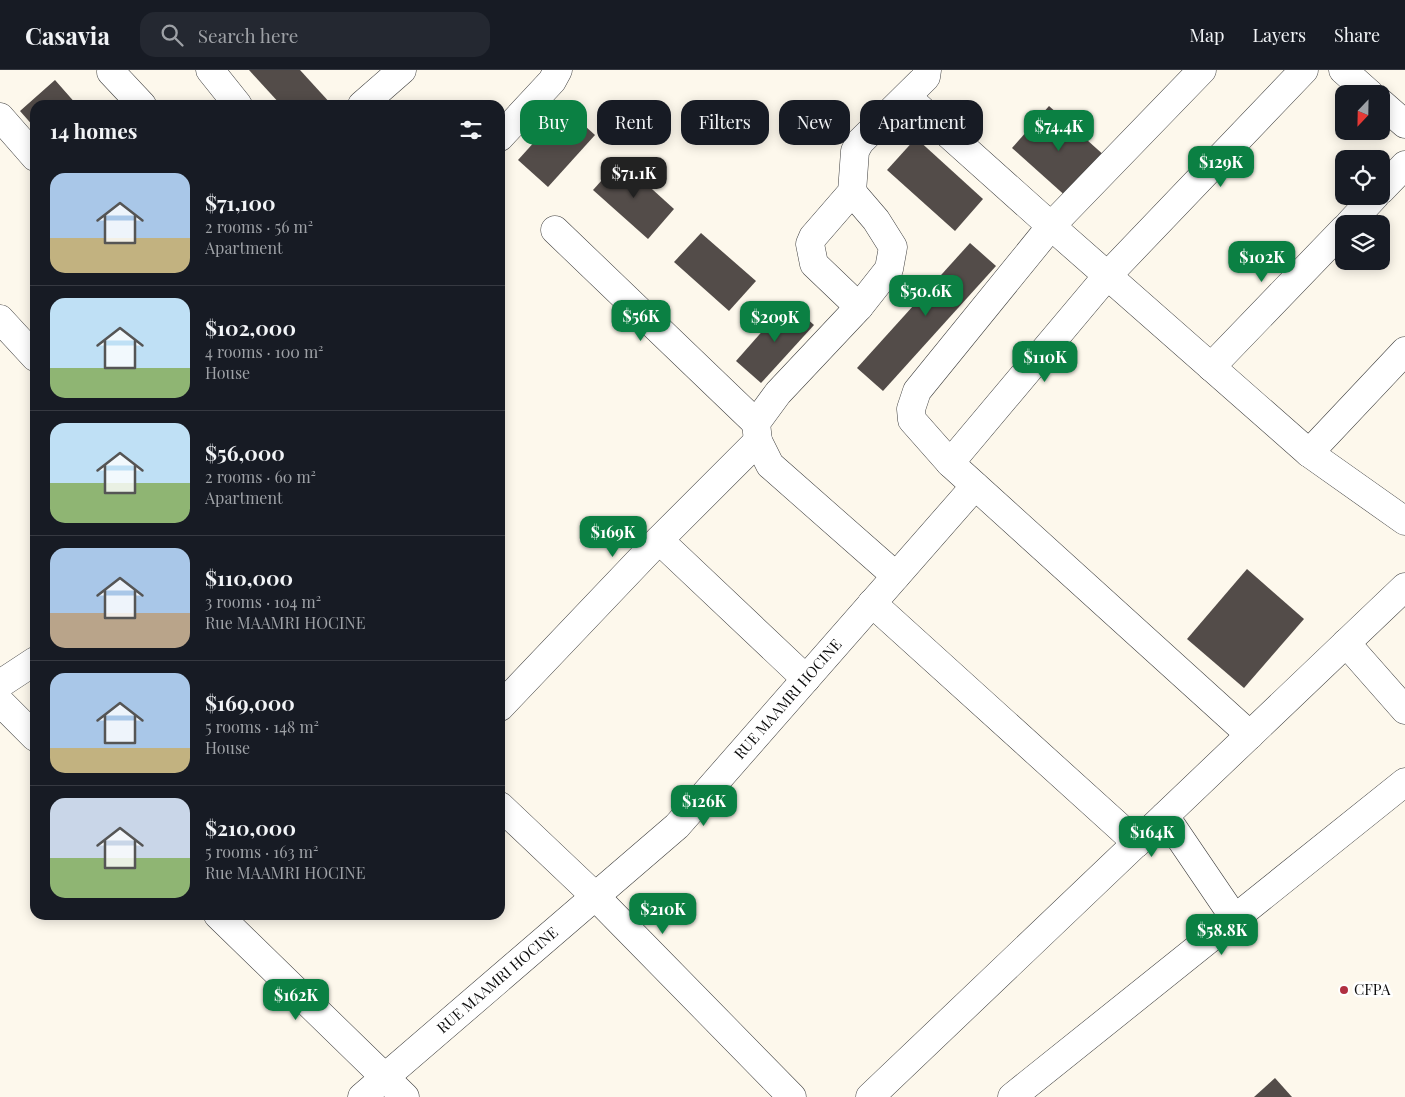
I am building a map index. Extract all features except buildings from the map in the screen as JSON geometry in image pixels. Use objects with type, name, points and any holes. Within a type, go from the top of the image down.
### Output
[{"type":"street","points":[[210,70],[234,100]]},
{"type":"street","points":[[505,132],[552,81],[558,70]]},
{"type":"street","points":[[859,306],[814,264],[810,244],[813,237],[852,192],[855,151],[860,142],[926,77],[927,70]]},
{"type":"street","points":[[1202,70],[1050,226],[917,391],[911,409],[912,420],[950,463],[1250,735]]},
{"type":"street","points":[[950,463],[1107,276],[1304,70]]},
{"type":"street","points":[[1343,70],[1360,85]]},
{"type":"street","points":[[111,72],[137,100]]},
{"type":"street","points":[[366,100],[385,75]]},
{"type":"street","points":[[906,97],[1309,453],[1405,521]]},
{"type":"street","points":[[1390,111],[1405,124]]},
{"type":"street","points":[[0,117],[30,152]]},
{"type":"street","points":[[1390,181],[1405,165]]},
{"type":"street","points":[[505,702],[659,540],[757,432],[778,393],[859,306],[889,270],[894,247],[876,220],[852,192]]},
{"type":"street","points":[[1357,215],[1367,205]]},
{"type":"street","points":[[555,230],[757,432],[770,465],[896,576]]},
{"type":"street","points":[[1211,367],[1335,238]]},
{"type":"street","points":[[0,319],[30,352]]},
{"type":"street","points":[[1309,453],[1405,351]]},
{"type":"street","name":"RUE MAAMRI HOCINE","points":[[362,1097],[677,826],[975,486]]},
{"type":"street","points":[[659,540],[806,679]]},
{"type":"street","points":[[870,1097],[1405,587]]},
{"type":"street","points":[[872,604],[1137,843]]},
{"type":"street","points":[[1346,644],[1405,710]]},
{"type":"street","points":[[0,684],[30,664]]},
{"type":"street","points":[[0,702],[30,732]]},
{"type":"street","points":[[1012,1097],[1405,782]]},
{"type":"street","points":[[505,811],[595,896],[792,1097]]},
{"type":"street","points":[[1164,816],[1235,919]]},
{"type":"street","points":[[223,920],[404,1097]]},
{"type":"place","name":"CFPA","points":[[1344,990]]}]
